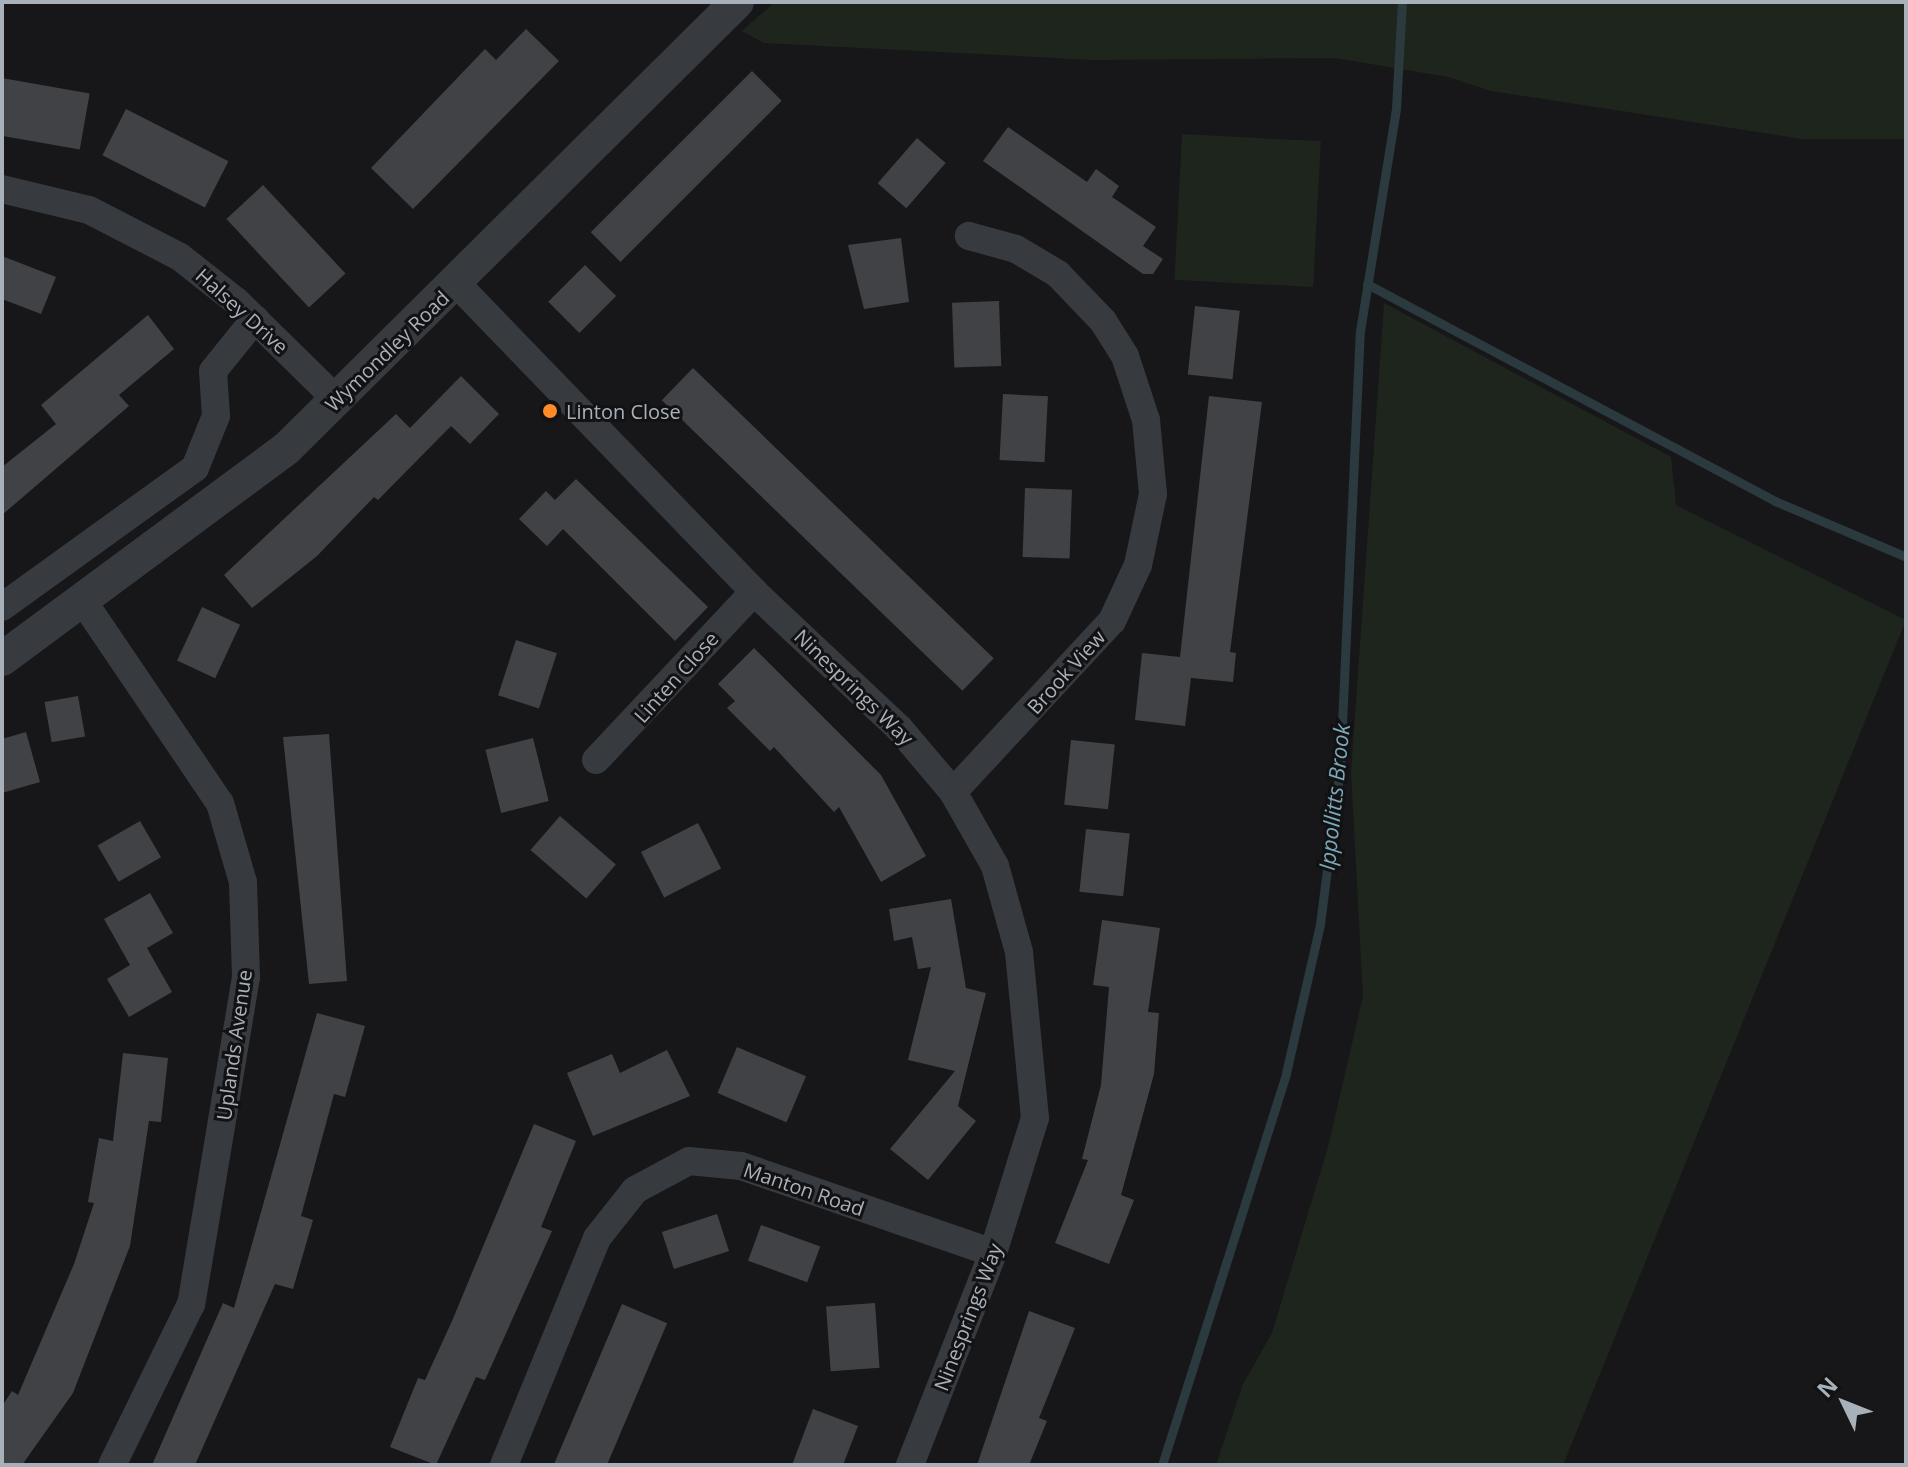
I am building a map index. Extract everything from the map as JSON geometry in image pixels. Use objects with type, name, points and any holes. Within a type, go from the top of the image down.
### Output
[{"type":"street","name":"Wymondley Road","points":[[2,659],[286,449],[737,2]]},
{"type":"street","name":"Halsey Drive","points":[[2,189],[89,210],[137,232],[209,278],[337,400]]},
{"type":"street","name":"Brook View","points":[[953,792],[1112,621],[1138,565],[1153,494],[1146,420],[1125,356],[1103,321],[1058,274],[1016,249],[969,236]]},
{"type":"street","name":"Ninesprings Way","points":[[456,283],[754,592],[899,728],[953,792],[995,866],[1019,952],[1035,1118],[993,1253],[910,1465]]},
{"type":"street","points":[[2,607],[195,468],[216,416],[213,371],[255,319]]},
{"type":"street","name":"Linten Close","points":[[596,760],[754,592]]},
{"type":"street","name":"Uplands Avenue","points":[[83,601],[220,803],[243,882],[246,977],[191,1304],[112,1465]]},
{"type":"street","name":"Manton Road","points":[[504,1465],[597,1238],[635,1190],[689,1161],[741,1166],[993,1253]]},
{"type":"shaded area","points":[[775,2],[1906,2],[1906,139],[1802,139],[1491,91],[1448,77],[1335,58],[1094,60],[764,43],[742,31]]},
{"type":"shaded area","points":[[1182,134],[1321,141],[1313,287],[1174,280]]},
{"type":"shaded area","points":[[1384,303],[1671,457],[1676,505],[1906,620],[1563,1465],[1216,1465],[1243,1384],[1272,1333],[1328,1147],[1363,996],[1351,773]]},
{"type":"building","points":[[526,29],[559,61],[413,209],[371,168],[485,49],[496,60]]},
{"type":"building","points":[[752,71],[782,101],[620,262],[591,232]]},
{"type":"building","points":[[2,78],[90,93],[80,150],[2,136]]},
{"type":"building","points":[[126,109],[228,161],[205,208],[102,155]]},
{"type":"building","points":[[1008,127],[1087,182],[1096,169],[1119,186],[1112,197],[1156,227],[1143,246],[1163,259],[1153,274],[1143,274],[983,161]]},
{"type":"building","points":[[917,138],[946,163],[906,208],[878,183]]},
{"type":"building","points":[[263,185],[346,273],[309,308],[226,219]]},
{"type":"building","points":[[901,238],[909,302],[864,309],[848,245]]},
{"type":"building","points":[[2,256],[56,277],[41,314],[2,299]]},
{"type":"building","points":[[585,265],[616,296],[579,333],[548,302]]},
{"type":"building","points":[[999,301],[1001,366],[954,368],[952,303]]},
{"type":"building","points":[[1195,306],[1240,311],[1233,379],[1188,375]]},
{"type":"building","points":[[148,315],[174,349],[119,395],[129,406],[2,515],[2,467],[56,424],[41,405]]},
{"type":"building","points":[[693,368],[994,658],[962,691],[662,400]]},
{"type":"building","points":[[461,376],[499,414],[470,444],[451,426],[378,500],[374,497],[317,556],[252,608],[224,575],[396,414],[410,428]]},
{"type":"building","points":[[1003,394],[1048,396],[1044,462],[1000,460]]},
{"type":"building","points":[[1209,396],[1262,402],[1230,652],[1236,653],[1233,682],[1191,678],[1185,726],[1135,720],[1142,653],[1180,657]]},
{"type":"building","points":[[576,479],[708,607],[675,641],[563,529],[547,546],[519,519],[546,491],[555,500]]},
{"type":"building","points":[[1025,488],[1072,490],[1070,559],[1023,557]]},
{"type":"building","points":[[202,607],[240,625],[215,678],[177,660]]},
{"type":"building","points":[[516,640],[557,653],[539,708],[498,695]]},
{"type":"building","points":[[754,648],[881,775],[926,856],[881,882],[839,807],[834,812],[774,747],[770,751],[727,708],[735,701],[718,684]]},
{"type":"building","points":[[78,696],[85,736],[52,742],[45,702]]},
{"type":"building","points":[[26,732],[40,782],[2,793],[2,739]]},
{"type":"building","points":[[329,734],[347,981],[309,984],[283,737]]},
{"type":"building","points":[[533,738],[549,801],[501,813],[485,750]]},
{"type":"building","points":[[1071,740],[1115,745],[1108,809],[1064,805]]},
{"type":"building","points":[[560,816],[616,865],[586,899],[530,850]]},
{"type":"building","points":[[140,821],[161,857],[119,882],[98,846]]},
{"type":"building","points":[[698,823],[721,868],[664,897],[641,852]]},
{"type":"building","points":[[1086,829],[1130,834],[1123,896],[1079,892]]},
{"type":"building","points":[[150,893],[173,933],[147,948],[172,992],[129,1017],[107,979],[130,965],[104,919]]},
{"type":"building","points":[[951,899],[966,988],[986,993],[958,1106],[976,1121],[928,1180],[890,1149],[955,1071],[908,1060],[931,967],[918,969],[912,937],[894,941],[889,909]]},
{"type":"building","points":[[1102,920],[1160,928],[1148,1012],[1159,1013],[1154,1074],[1121,1195],[1134,1200],[1109,1264],[1055,1243],[1088,1160],[1082,1159],[1101,1085],[1109,987],[1093,985]]},
{"type":"building","points":[[317,1013],[365,1026],[345,1097],[334,1094],[301,1216],[313,1220],[293,1289],[275,1284],[195,1465],[152,1465],[223,1303],[234,1308]]},
{"type":"building","points":[[737,1047],[806,1076],[787,1122],[717,1093]]},
{"type":"building","points":[[667,1050],[690,1096],[593,1136],[567,1073],[612,1054],[620,1073]]},
{"type":"building","points":[[123,1053],[168,1058],[161,1122],[149,1121],[130,1246],[73,1393],[22,1465],[2,1465],[2,1406],[12,1391],[18,1395],[74,1264],[94,1203],[88,1202],[99,1138],[113,1141]]},
{"type":"building","points":[[534,1124],[576,1141],[541,1227],[552,1231],[485,1380],[476,1377],[436,1465],[390,1447],[418,1378],[425,1380],[452,1321]]},
{"type":"building","points":[[717,1214],[729,1251],[674,1269],[662,1232]]},
{"type":"building","points":[[761,1225],[820,1247],[807,1282],[748,1261]]},
{"type":"building","points":[[875,1303],[880,1368],[831,1371],[826,1306]]},
{"type":"building","points":[[622,1304],[667,1323],[607,1465],[554,1464]]},
{"type":"building","points":[[1029,1311],[1075,1328],[1039,1418],[1047,1421],[1029,1465],[977,1465]]},
{"type":"building","points":[[813,1409],[858,1426],[843,1465],[792,1465]]},
{"type":"waterway","name":"Ippollitts Brook","points":[[1162,1465],[1286,1073],[1320,924],[1340,768],[1360,331],[1396,108],[1402,2]]},
{"type":"waterway","points":[[1367,284],[1775,501],[1906,557]]},
{"type":"place","name":"Linton Close","points":[[550,411]]}]
